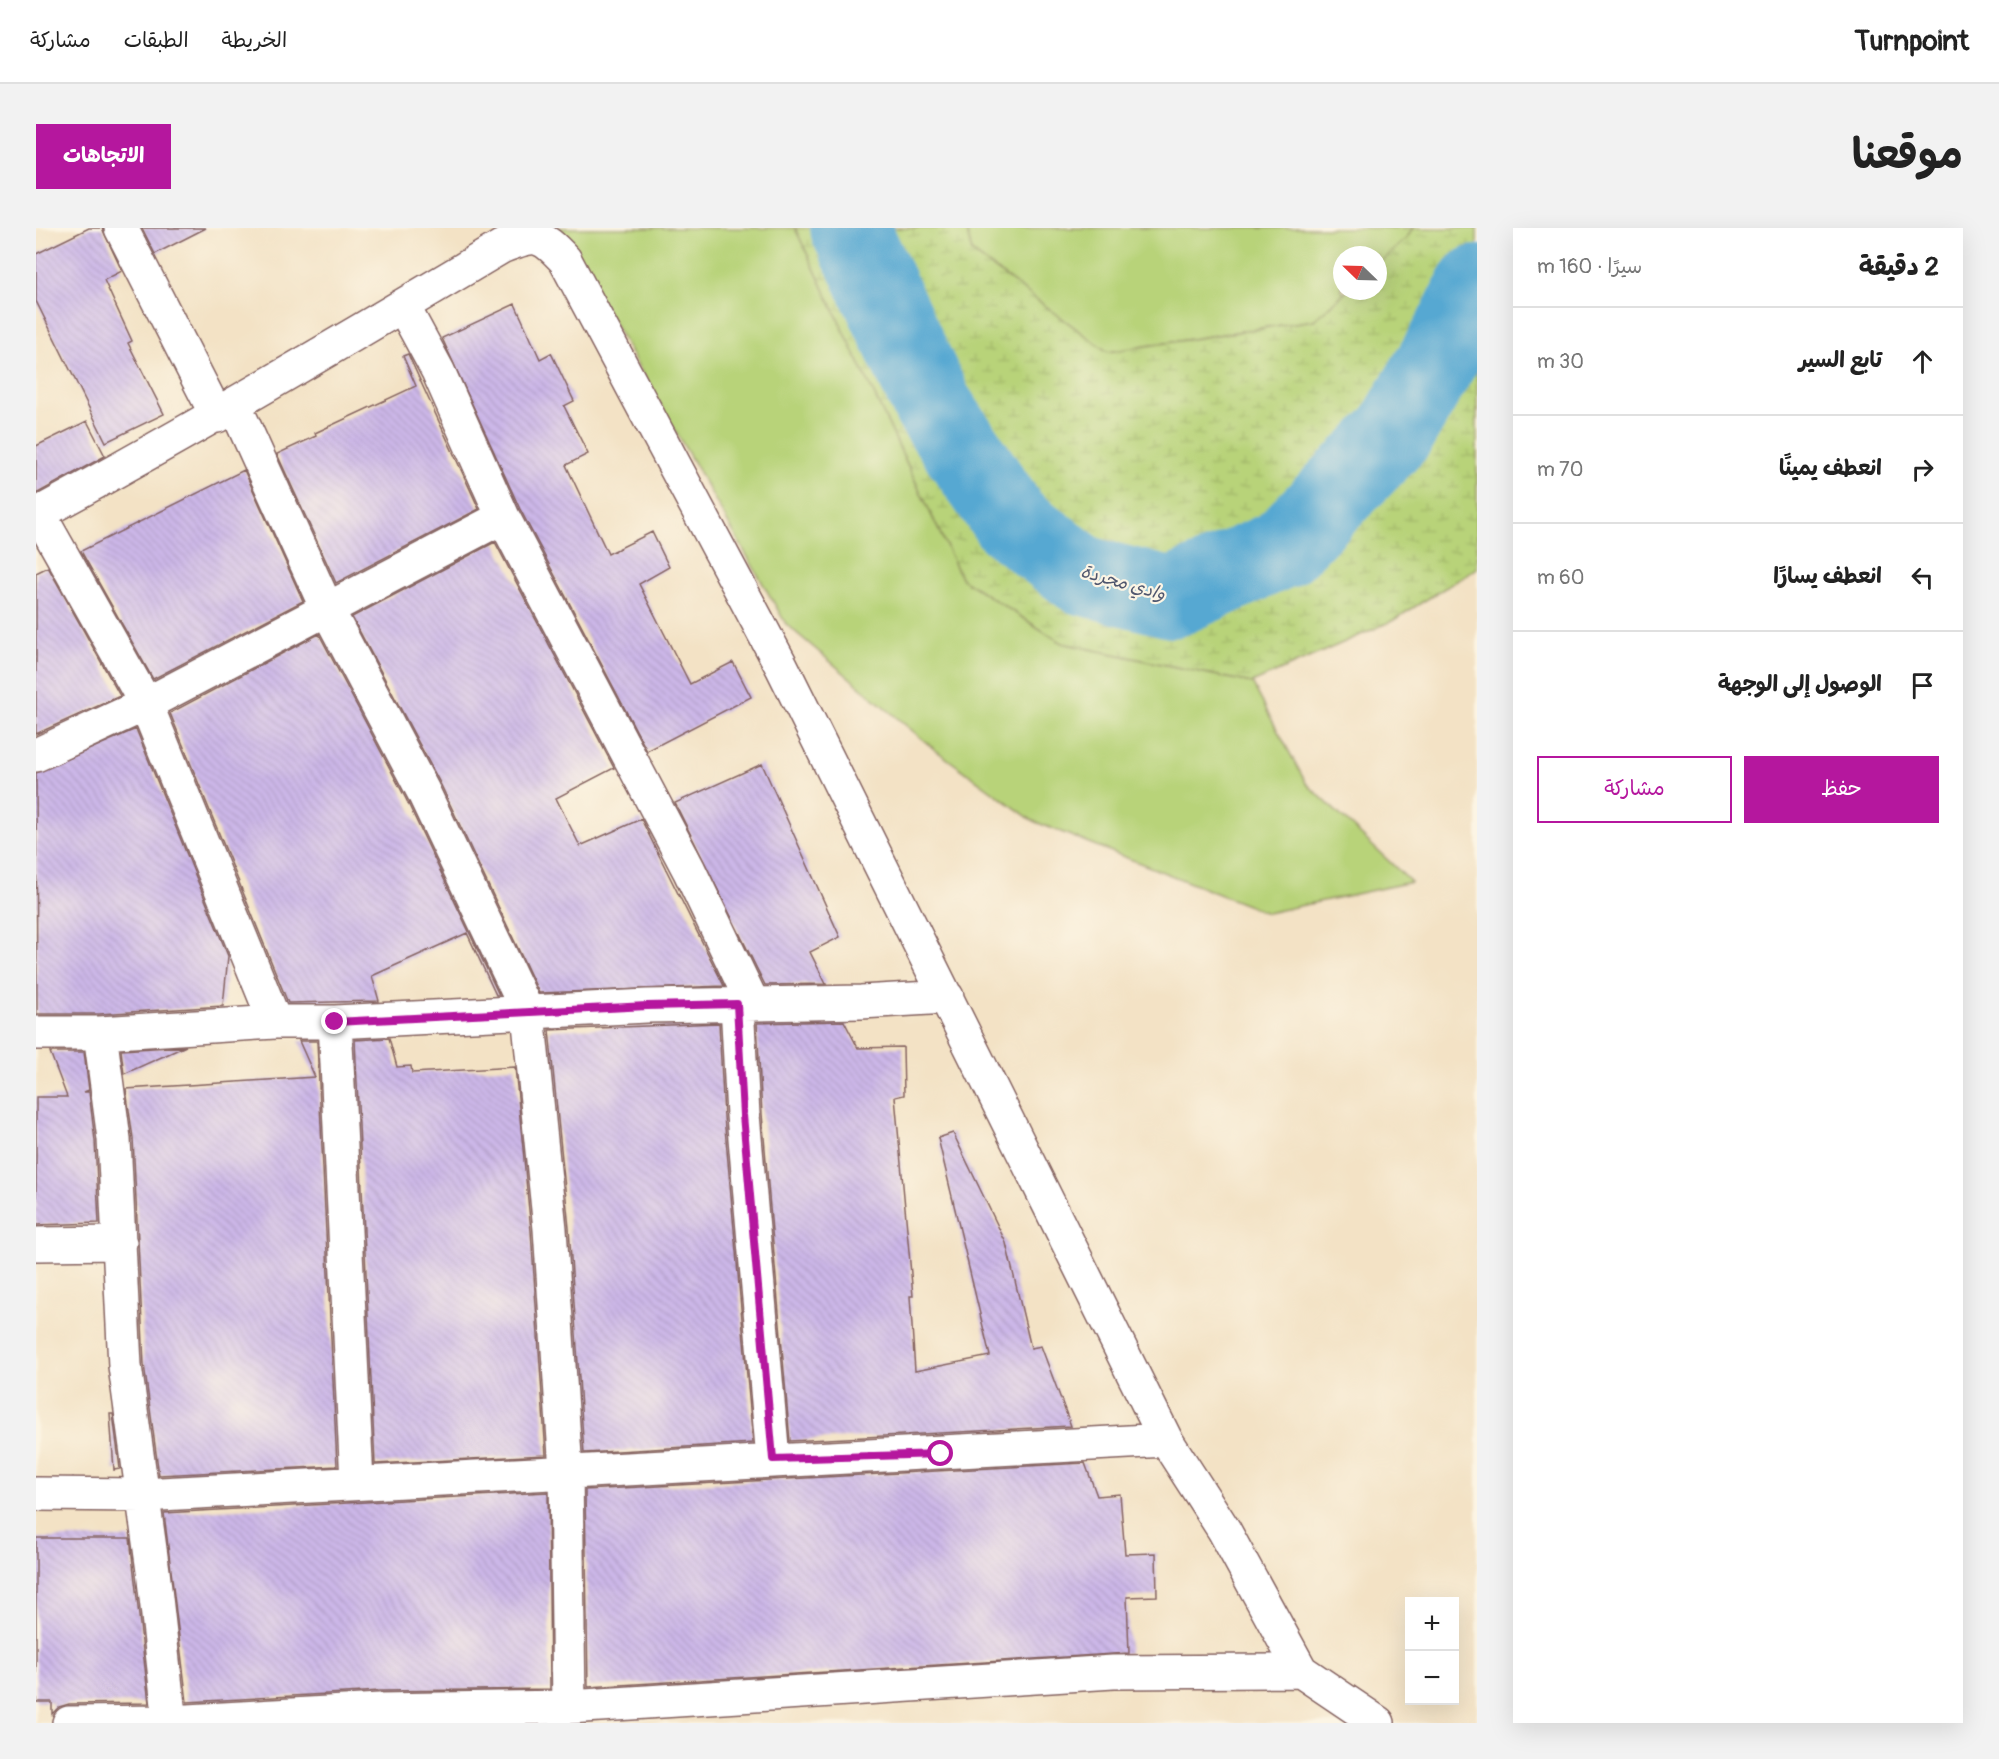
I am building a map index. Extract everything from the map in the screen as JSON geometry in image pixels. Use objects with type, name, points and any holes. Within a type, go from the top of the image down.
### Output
[{"type":"street","points":[[122,228],[226,411],[423,790],[528,1013],[550,1229],[566,1471],[569,1707]]},
{"type":"street","points":[[275,1022],[146,704],[38,514],[226,411],[318,353],[403,306],[501,247],[530,236],[546,240],[565,260],[782,667],[1166,1440],[1224,1530],[1300,1671],[1378,1723]]},
{"type":"street","points":[[403,306],[438,371],[504,517],[689,870],[745,1004],[745,1137],[773,1459]]},
{"type":"street","points":[[36,755],[146,704],[504,517]]},
{"type":"street","points":[[37,1031],[99,1033],[275,1022],[335,1022],[947,997]]},
{"type":"street","points":[[335,1022],[357,1482]]},
{"type":"street","points":[[99,1033],[114,1139],[125,1366],[153,1571],[170,1722]]},
{"type":"street","points":[[36,1244],[120,1243]]},
{"type":"street","points":[[36,1494],[142,1495],[773,1459],[941,1454],[1166,1440]]},
{"type":"street","points":[[69,1723],[170,1722],[380,1710],[569,1707],[1113,1672],[1300,1671]]},
{"type":"green space","points":[[559,228],[795,228],[962,579],[1062,643],[1252,683],[1306,783],[1411,882],[1267,913],[1033,821],[934,749],[786,624]]},
{"type":"green space","points":[[795,228],[966,228],[972,252],[1108,352],[1314,320],[1337,300],[1387,300],[1387,256],[1407,238],[1413,228],[1477,228],[1477,568],[1392,621],[1252,683],[1062,643],[962,579]]},
{"type":"green space","points":[[966,228],[1413,228],[1407,238],[1387,256],[1387,246],[1333,246],[1333,300],[1337,300],[1314,320],[1108,352],[972,252]]},
{"type":"building","points":[[89,228],[102,228],[122,271],[104,280],[132,341],[128,343],[164,414],[106,442],[36,301],[36,254]]},
{"type":"building","points":[[142,228],[206,228],[155,254]]},
{"type":"building","points":[[515,304],[540,359],[551,353],[574,401],[564,406],[588,454],[566,465],[608,554],[652,532],[669,567],[639,584],[690,684],[733,662],[751,697],[647,751],[520,509],[442,338]]},
{"type":"building","points":[[408,354],[479,509],[336,583],[277,454],[316,436],[315,433],[416,386],[403,356]]},
{"type":"building","points":[[87,421],[105,456],[36,494],[36,446]]},
{"type":"building","points":[[244,470],[303,601],[153,679],[81,551]]},
{"type":"building","points":[[495,542],[614,768],[556,798],[580,846],[641,819],[724,986],[539,993],[440,783],[352,617]]},
{"type":"building","points":[[48,567],[120,696],[36,734],[36,573]]},
{"type":"building","points":[[319,634],[406,799],[499,995],[496,995],[467,933],[372,976],[379,1001],[288,1003],[170,713]]},
{"type":"building","points":[[136,729],[228,956],[223,1006],[99,1014],[37,1014],[36,773]]},
{"type":"building","points":[[762,764],[840,937],[810,952],[826,984],[765,985],[675,803]]},
{"type":"building","points":[[844,1021],[858,1048],[903,1047],[904,1095],[895,1097],[913,1296],[910,1296],[915,1371],[990,1356],[938,1138],[953,1133],[1006,1243],[1031,1348],[1041,1346],[1071,1426],[790,1441],[762,1114],[757,1023]]},
{"type":"building","points":[[719,1023],[724,1117],[753,1443],[584,1453],[569,1228],[549,1030]]},
{"type":"building","points":[[389,1038],[397,1067],[411,1066],[412,1073],[515,1067],[531,1231],[546,1455],[375,1464],[355,1040]]},
{"type":"building","points":[[299,1041],[317,1041],[337,1466],[159,1475],[144,1364],[133,1138],[126,1089],[315,1077]]},
{"type":"building","points":[[186,1046],[124,1074],[121,1050]]},
{"type":"building","points":[[50,1052],[84,1052],[89,1090],[84,1092],[89,1092],[95,1141],[99,1223],[36,1225],[36,1097],[67,1097]]},
{"type":"building","points":[[110,1414],[113,1414],[120,1469],[114,1470]]},
{"type":"building","points":[[1085,1463],[1097,1496],[1120,1494],[1125,1554],[1156,1553],[1157,1596],[1127,1597],[1129,1653],[588,1687],[585,1490]]},
{"type":"building","points":[[548,1492],[550,1689],[380,1691],[187,1702],[164,1513]]},
{"type":"building","points":[[36,1538],[130,1538],[149,1703],[69,1704],[59,1707],[52,1714],[52,1702],[36,1702]]},
{"type":"waterway","name":"وادي مجردة","points":[[850,228],[933,406],[1011,521],[1082,575],[1172,598],[1283,548],[1395,433],[1453,333],[1477,285]]},
{"type":"route","points":[[335,1022],[647,1006],[737,1004],[743,1115],[773,1459],[941,1454]]}]
